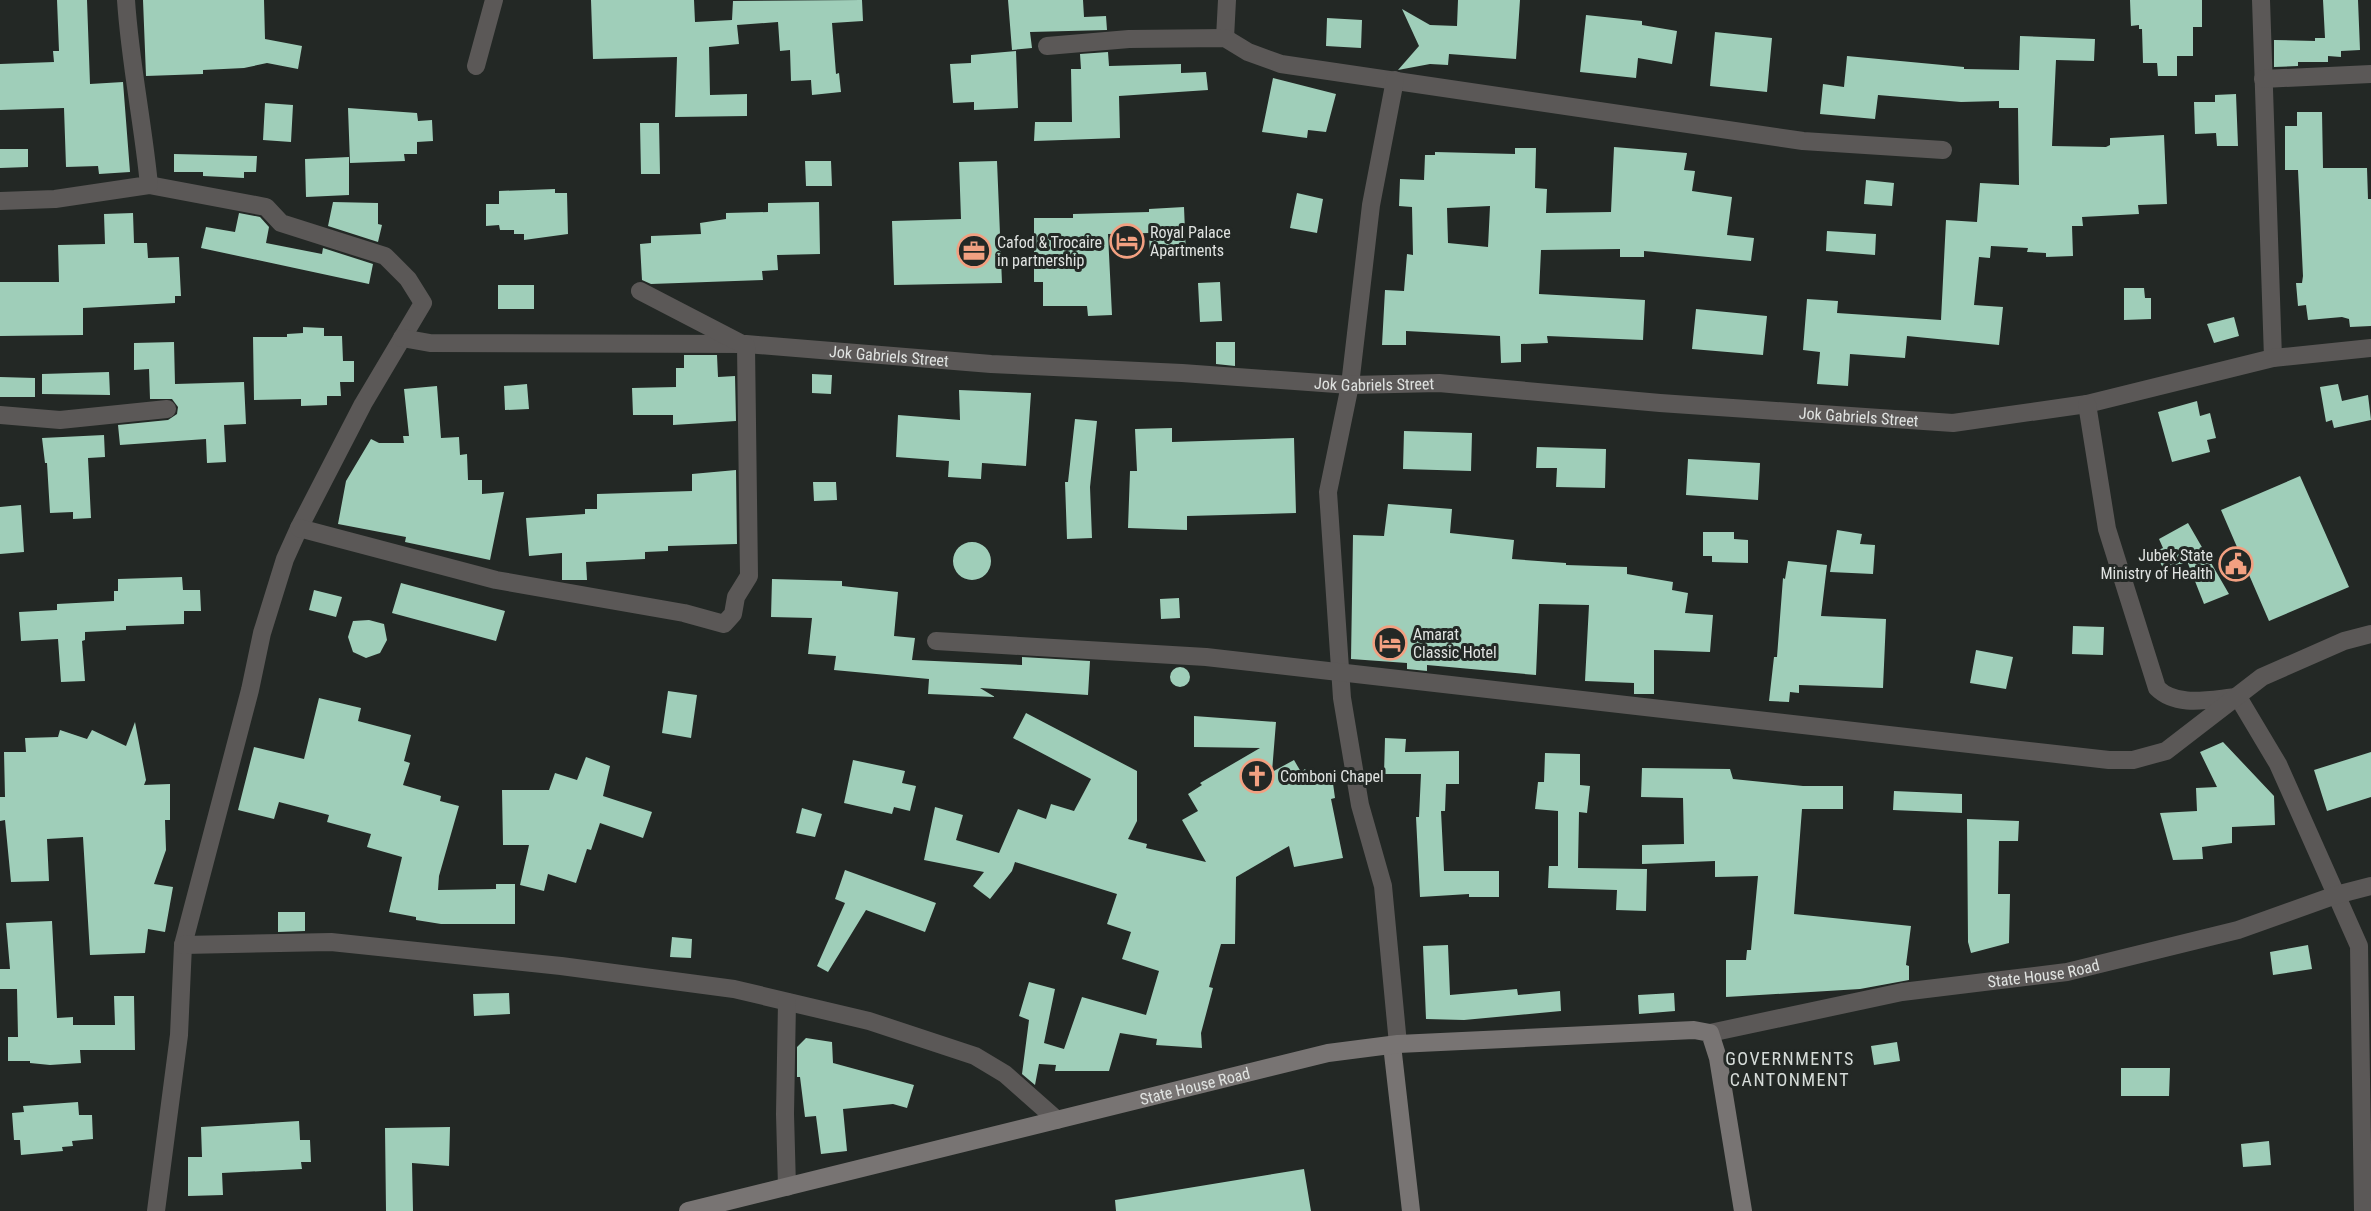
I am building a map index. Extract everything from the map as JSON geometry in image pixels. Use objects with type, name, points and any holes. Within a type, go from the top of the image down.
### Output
[{"type":"main road","name":"State House Road","points":[[688,1211],[1291,1061],[1395,1045],[1694,1030],[1710,1033]]},
{"type":"main road","points":[[1710,1033],[1722,1080],[1743,1211]]},
{"type":"main road","points":[[1395,1045],[1412,1211]]},
{"type":"street","points":[[126,0],[129,43],[142,117],[149,184]]},
{"type":"street","points":[[476,66],[494,0]]},
{"type":"street","points":[[1225,38],[1227,0]]},
{"type":"street","points":[[2261,0],[2273,358]]},
{"type":"street","points":[[1047,46],[1129,39],[1225,38],[1248,52],[1281,64],[1803,141],[1943,150]]},
{"type":"street","points":[[2263,79],[2371,74]]},
{"type":"street","points":[[1395,80],[1371,205],[1350,385],[1328,492],[1342,698],[1360,805],[1383,886],[1395,1045]]},
{"type":"street","points":[[0,201],[55,200],[149,184],[266,207],[281,223],[385,256],[408,279],[423,303],[363,404],[299,528],[285,559],[262,633],[250,690],[183,945],[179,1035],[156,1211]]},
{"type":"street","points":[[299,528],[496,580],[684,613],[724,624],[732,614],[736,597],[749,576],[746,346],[640,291]]},
{"type":"street","name":"Jok Gabriels Street","points":[[402,338],[430,344],[746,344],[991,364],[1182,372],[1350,385],[1439,383],[1660,403],[1953,423],[2087,404],[2273,358],[2371,348]]},
{"type":"street","points":[[2087,404],[2107,530],[2157,688],[2167,698],[2194,701],[2238,697]]},
{"type":"street","points":[[0,415],[60,420],[167,409]]},
{"type":"street","points":[[936,641],[1206,657],[2109,760],[2133,760],[2166,751],[2238,697],[2238,693],[2262,677],[2344,641],[2371,634]]},
{"type":"street","points":[[2238,697],[2278,764],[2359,945],[2363,1211]]},
{"type":"street","name":"State House Road","points":[[1710,1033],[1902,992],[2067,972],[2238,930],[2336,895],[2371,886]]},
{"type":"street","points":[[183,945],[332,942],[584,969],[734,989],[869,1021],[975,1056],[1005,1074],[1057,1120]]},
{"type":"street","points":[[787,1187],[784,1103],[788,1002]]},
{"type":"building","points":[[57,0],[87,0],[90,84],[123,82],[130,172],[99,174],[98,166],[66,167],[64,108],[0,110],[0,64],[54,62],[53,51],[59,51]]},
{"type":"building","points":[[143,0],[264,0],[265,39],[302,46],[298,69],[267,63],[244,68],[203,70],[203,74],[146,76]]},
{"type":"building","points":[[591,0],[694,0],[695,22],[732,20],[733,1],[862,0],[863,21],[832,23],[836,74],[839,73],[841,92],[812,95],[811,80],[791,81],[790,50],[780,51],[778,22],[737,25],[739,44],[709,47],[710,95],[747,94],[747,116],[675,117],[677,57],[593,59]]},
{"type":"building","points":[[1008,0],[1083,0],[1084,17],[1106,16],[1107,30],[1030,32],[1032,48],[1012,50]]},
{"type":"building","points":[[1458,0],[1520,0],[1516,59],[1449,54],[1448,65],[1430,64],[1398,70],[1419,46],[1402,9],[1430,25],[1457,26]]},
{"type":"building","points":[[2130,0],[2202,0],[2202,27],[2193,27],[2193,56],[2177,56],[2177,76],[2158,76],[2157,63],[2143,63],[2142,29],[2139,29],[2139,25],[2131,26]]},
{"type":"building","points":[[2323,0],[2358,0],[2360,50],[2341,51],[2341,57],[2328,56],[2328,62],[2298,62],[2298,66],[2274,67],[2274,40],[2315,41],[2315,38],[2325,38]]},
{"type":"building","points":[[1586,15],[1642,21],[1642,25],[1677,31],[1672,64],[1638,58],[1636,78],[1580,72]]},
{"type":"building","points":[[1327,18],[1362,20],[1361,48],[1326,46]]},
{"type":"building","points":[[1715,32],[1772,38],[1767,92],[1710,86]]},
{"type":"building","points":[[2020,36],[2095,39],[2094,61],[2056,60],[2052,146],[2106,147],[2110,145],[2110,138],[2164,135],[2167,204],[2138,205],[2139,214],[2082,217],[2083,226],[2072,226],[2073,256],[2046,257],[2046,253],[2027,252],[2028,248],[1991,246],[1990,258],[1979,257],[1974,305],[2003,307],[1999,345],[1907,336],[1905,358],[1850,354],[1848,386],[1817,384],[1820,352],[1803,350],[1807,299],[1838,301],[1837,313],[1941,320],[1946,220],[1977,222],[1980,183],[2019,185],[2018,108],[1999,108],[1999,101],[1961,102],[1878,95],[1875,119],[1820,114],[1823,84],[1844,87],[1847,56],[1964,67],[1964,69],[2019,70]]},
{"type":"building","points":[[1016,51],[1018,108],[974,110],[974,102],[953,103],[950,64],[971,63],[971,55]]},
{"type":"building","points":[[1108,52],[1109,66],[1181,64],[1181,73],[1206,72],[1208,90],[1119,96],[1120,138],[1034,141],[1035,122],[1072,122],[1071,69],[1081,69],[1080,54]]},
{"type":"building","points":[[1273,78],[1336,94],[1326,132],[1308,130],[1307,138],[1262,132]]},
{"type":"building","points":[[2236,94],[2238,146],[2217,146],[2216,133],[2195,134],[2194,102],[2215,102],[2215,95]]},
{"type":"building","points":[[265,103],[293,105],[291,142],[263,140]]},
{"type":"building","points":[[348,108],[417,113],[418,121],[432,120],[433,141],[417,142],[417,154],[404,154],[405,161],[350,163]]},
{"type":"building","points":[[2297,112],[2322,112],[2323,168],[2367,168],[2368,199],[2371,199],[2371,326],[2350,327],[2349,319],[2342,317],[2308,320],[2306,305],[2298,306],[2296,283],[2302,283],[2303,276],[2298,170],[2285,170],[2285,126],[2297,126]]},
{"type":"building","points":[[640,123],[659,123],[660,174],[641,174]]},
{"type":"building","points":[[1614,147],[1687,153],[1684,170],[1695,171],[1692,191],[1732,197],[1727,235],[1754,238],[1751,261],[1644,251],[1644,257],[1620,257],[1620,249],[1541,250],[1539,294],[1645,300],[1643,340],[1547,336],[1548,343],[1521,344],[1521,362],[1501,363],[1500,336],[1406,331],[1406,345],[1382,345],[1385,290],[1404,291],[1407,254],[1413,255],[1412,207],[1399,206],[1400,179],[1424,180],[1425,155],[1435,155],[1435,152],[1515,154],[1515,148],[1536,148],[1535,188],[1547,189],[1546,213],[1611,212]],"holes":[[[1490,206],[1488,247],[1448,243],[1447,208]]]},
{"type":"building","points":[[0,149],[28,149],[28,167],[0,168]]},
{"type":"building","points":[[174,154],[257,156],[256,172],[244,172],[244,178],[203,176],[203,172],[174,172]]},
{"type":"building","points":[[349,157],[349,195],[306,197],[305,159]]},
{"type":"building","points":[[805,161],[831,161],[832,186],[806,186]]},
{"type":"building","name":"Cafod & Trocaire in partnership","points":[[997,161],[1002,283],[894,285],[892,221],[961,219],[959,162]]},
{"type":"building","points":[[1866,180],[1894,183],[1892,206],[1864,204]]},
{"type":"building","points":[[555,189],[555,193],[567,193],[568,234],[524,240],[524,234],[514,234],[514,230],[500,230],[499,225],[486,226],[486,204],[499,204],[499,191]]},
{"type":"building","points":[[1297,193],[1323,199],[1317,233],[1290,228]]},
{"type":"building","points":[[333,202],[378,203],[378,224],[382,225],[378,242],[328,226]]},
{"type":"building","points":[[819,202],[820,254],[777,255],[778,270],[762,271],[763,280],[651,284],[642,280],[640,244],[651,243],[651,236],[701,234],[700,223],[726,219],[726,213],[768,212],[768,203]]},
{"type":"building","points":[[1184,207],[1186,255],[1150,256],[1149,233],[1108,234],[1112,315],[1088,316],[1087,306],[1043,306],[1043,282],[1034,282],[1034,218],[1073,218],[1073,214],[1149,212],[1149,209]]},
{"type":"building","points":[[133,213],[134,243],[147,243],[148,258],[179,257],[181,296],[175,296],[175,303],[83,308],[83,335],[0,336],[0,282],[59,282],[58,245],[105,244],[104,214]]},
{"type":"building","points":[[239,213],[260,217],[269,227],[266,243],[322,254],[323,248],[373,264],[369,284],[201,248],[206,227],[235,232]]},
{"type":"building","points":[[1827,231],[1876,234],[1875,255],[1826,251]]},
{"type":"building","points":[[1220,282],[1222,321],[1200,322],[1198,283]]},
{"type":"building","points":[[498,285],[534,285],[534,309],[498,309]]},
{"type":"building","points":[[2124,288],[2144,288],[2145,298],[2151,298],[2151,319],[2124,320]]},
{"type":"building","points":[[1696,309],[1767,316],[1763,355],[1692,349]]},
{"type":"building","points":[[2234,317],[2239,336],[2214,343],[2207,324]]},
{"type":"building","points":[[303,327],[324,328],[324,336],[342,336],[343,361],[354,361],[354,382],[340,382],[341,396],[327,396],[327,405],[301,406],[301,399],[254,400],[253,337],[287,337],[287,334],[303,333]]},
{"type":"building","points":[[174,342],[175,384],[244,382],[246,424],[224,425],[226,462],[207,463],[206,439],[120,445],[118,425],[168,420],[177,414],[178,407],[172,399],[150,399],[149,369],[134,370],[134,343]]},
{"type":"building","points":[[1216,342],[1235,342],[1235,366],[1216,364]]},
{"type":"building","points":[[684,355],[717,355],[718,377],[735,376],[736,421],[673,425],[673,415],[633,415],[632,388],[676,387],[676,368],[684,368]]},
{"type":"building","points":[[109,372],[110,395],[42,394],[42,374]]},
{"type":"building","points":[[812,374],[832,375],[831,394],[812,393]]},
{"type":"building","points":[[0,377],[35,378],[35,397],[0,397]]},
{"type":"building","points":[[527,384],[529,409],[505,410],[504,386]]},
{"type":"building","points":[[2338,384],[2342,401],[2368,395],[2371,420],[2334,428],[2332,420],[2326,422],[2320,387]]},
{"type":"building","points":[[437,386],[441,438],[459,437],[460,455],[467,454],[468,480],[482,480],[482,494],[504,492],[490,560],[405,542],[406,537],[338,524],[346,481],[371,439],[379,443],[404,443],[403,436],[409,436],[404,389]]},
{"type":"building","points":[[959,390],[1031,393],[1026,466],[982,463],[981,479],[948,477],[949,461],[896,457],[898,415],[960,420]]},
{"type":"building","points":[[2197,401],[2200,416],[2210,413],[2216,438],[2207,440],[2210,452],[2172,462],[2158,412]]},
{"type":"building","points":[[1075,419],[1097,421],[1090,487],[1092,538],[1067,539],[1065,482],[1068,482]]},
{"type":"building","points":[[1172,428],[1172,442],[1294,438],[1296,513],[1187,516],[1187,530],[1128,528],[1130,471],[1137,471],[1135,429]]},
{"type":"building","points":[[1404,431],[1472,433],[1471,471],[1403,469]]},
{"type":"building","points":[[104,435],[105,457],[88,458],[91,518],[73,519],[73,512],[50,513],[47,463],[45,463],[42,438]]},
{"type":"building","points":[[1537,447],[1606,449],[1605,488],[1556,487],[1557,468],[1536,468]]},
{"type":"building","points":[[1688,459],[1760,463],[1758,500],[1686,495]]},
{"type":"building","points":[[736,470],[737,544],[668,546],[668,551],[645,552],[645,559],[586,562],[587,580],[562,580],[562,553],[529,556],[526,518],[585,514],[585,509],[597,509],[597,494],[692,491],[692,474]]},
{"type":"building","points":[[2300,476],[2349,587],[2269,621],[2221,510]]},
{"type":"building","points":[[813,482],[836,482],[837,500],[814,501]]},
{"type":"building","points":[[1388,504],[1452,509],[1450,533],[1514,540],[1512,559],[1566,563],[1566,565],[1627,567],[1627,574],[1673,582],[1672,590],[1688,593],[1685,613],[1713,615],[1710,652],[1654,650],[1654,694],[1634,694],[1634,683],[1585,681],[1589,605],[1539,604],[1536,675],[1427,665],[1427,671],[1407,669],[1407,663],[1351,659],[1353,535],[1384,536]]},
{"type":"building","points":[[21,505],[24,552],[0,554],[0,507]]},
{"type":"building","points":[[2188,523],[2229,594],[2204,604],[2187,561],[2166,573],[2154,552],[2163,548],[2159,539]]},
{"type":"building","points":[[1837,530],[1862,534],[1860,544],[1875,545],[1873,574],[1830,572]]},
{"type":"building","points":[[1703,532],[1734,532],[1734,539],[1748,540],[1748,563],[1712,562],[1712,556],[1703,556]]},
{"type":"building","points":[[972,542],[985,548],[991,561],[985,574],[972,580],[959,574],[953,561],[959,548]]},
{"type":"building","points":[[1788,561],[1827,565],[1821,616],[1886,619],[1883,688],[1799,685],[1799,693],[1790,692],[1789,702],[1769,701],[1774,657],[1777,657],[1783,578],[1785,579]]},
{"type":"building","points":[[182,577],[183,590],[200,590],[201,611],[184,611],[184,624],[126,626],[126,630],[85,632],[85,640],[82,641],[85,681],[61,682],[58,639],[21,641],[19,612],[57,610],[57,604],[114,601],[114,591],[118,591],[118,579]]},
{"type":"building","points":[[772,579],[842,581],[842,586],[898,592],[894,636],[915,638],[912,660],[1022,665],[1022,657],[1090,661],[1088,695],[980,688],[995,697],[928,694],[929,679],[834,670],[836,656],[808,654],[812,618],[771,617]]},
{"type":"building","points":[[401,583],[505,611],[496,641],[392,613]]},
{"type":"building","points":[[314,590],[342,597],[336,617],[309,610]]},
{"type":"building","points":[[1179,598],[1180,618],[1161,619],[1160,599]]},
{"type":"building","points":[[369,620],[384,624],[387,640],[380,653],[366,658],[353,652],[348,637],[353,621]]},
{"type":"building","points":[[2073,626],[2104,627],[2103,655],[2072,654]]},
{"type":"building","points":[[1976,650],[2013,657],[2006,689],[1970,683]]},
{"type":"building","points":[[1180,667],[1187,670],[1190,677],[1187,684],[1180,687],[1173,684],[1170,677],[1173,670]]},
{"type":"building","points":[[668,691],[697,695],[691,738],[662,733]]},
{"type":"building","points":[[319,698],[361,708],[358,721],[411,735],[404,761],[410,763],[403,785],[441,796],[440,801],[459,806],[439,876],[438,890],[496,889],[496,884],[515,884],[515,924],[441,924],[389,912],[402,857],[367,847],[371,834],[327,822],[329,815],[279,802],[274,819],[238,810],[254,747],[304,759]]},
{"type":"building","points":[[1026,713],[1137,771],[1137,821],[1128,839],[1147,844],[1146,848],[1206,862],[1182,820],[1198,811],[1188,794],[1202,785],[1200,783],[1260,748],[1194,747],[1194,716],[1276,722],[1272,772],[1294,760],[1301,772],[1305,769],[1311,779],[1332,776],[1335,798],[1331,799],[1343,858],[1294,867],[1289,846],[1236,877],[1235,944],[1221,944],[1209,987],[1213,988],[1201,1033],[1202,1048],[1156,1045],[1157,1039],[1120,1033],[1109,1071],[1055,1071],[1056,1065],[1039,1064],[1035,1085],[1022,1074],[1029,1020],[1019,1016],[1029,982],[1055,989],[1044,1043],[1064,1049],[1082,997],[1146,1015],[1159,971],[1122,959],[1131,932],[1107,924],[1117,894],[1015,862],[1012,871],[990,899],[973,886],[984,872],[924,860],[935,807],[963,815],[956,840],[999,853],[1018,809],[1046,819],[1051,804],[1074,811],[1091,779],[1013,738]]},
{"type":"building","points":[[135,722],[146,780],[144,785],[170,784],[170,820],[165,820],[166,850],[154,884],[173,887],[165,932],[148,929],[145,953],[90,955],[83,837],[47,839],[49,881],[11,882],[5,820],[0,821],[0,797],[5,797],[4,752],[26,752],[25,738],[58,737],[60,730],[87,739],[92,730],[126,746]]},
{"type":"building","points":[[1385,738],[1406,739],[1405,752],[1459,751],[1459,784],[1446,784],[1445,811],[1441,811],[1444,871],[1499,871],[1499,897],[1469,897],[1469,894],[1420,897],[1416,817],[1419,817],[1421,774],[1384,774]]},
{"type":"building","points":[[2223,742],[2274,796],[2275,825],[2232,827],[2232,843],[2202,847],[2203,859],[2173,860],[2160,813],[2197,811],[2196,788],[2217,787],[2200,752]]},
{"type":"building","points":[[2371,752],[2371,797],[2327,811],[2314,770]]},
{"type":"building","points":[[1545,753],[1580,754],[1580,785],[1590,786],[1587,813],[1579,812],[1578,868],[1647,869],[1646,911],[1616,910],[1617,890],[1548,888],[1549,866],[1558,866],[1558,811],[1535,809],[1538,782],[1544,782]]},
{"type":"building","points":[[586,757],[610,766],[603,796],[652,812],[643,838],[600,823],[591,850],[587,849],[576,883],[548,874],[544,891],[520,885],[529,845],[503,845],[502,790],[549,790],[555,773],[577,780]]},
{"type":"building","points":[[853,760],[905,771],[902,783],[916,786],[910,811],[894,807],[892,814],[844,803]]},
{"type":"building","points":[[1642,768],[1730,769],[1733,779],[1803,786],[1843,786],[1843,809],[1802,809],[1794,914],[1911,926],[1906,965],[1909,966],[1909,980],[1860,989],[1726,997],[1726,960],[1746,960],[1747,950],[1751,950],[1758,876],[1715,877],[1715,861],[1642,864],[1642,845],[1684,844],[1683,798],[1641,797]]},
{"type":"building","points":[[1894,791],[1962,794],[1962,813],[1893,810]]},
{"type":"building","points":[[802,808],[822,814],[815,837],[796,833]]},
{"type":"building","points":[[1967,819],[2019,821],[2018,841],[1999,841],[1998,894],[2010,894],[2009,943],[1971,953],[1968,942]]},
{"type":"building","points":[[845,870],[936,903],[925,932],[866,910],[828,972],[817,966],[845,903],[835,899]]},
{"type":"building","points":[[278,912],[305,912],[305,931],[278,932]]},
{"type":"building","points":[[52,921],[57,1018],[73,1017],[73,1025],[115,1025],[114,996],[134,996],[135,1050],[80,1050],[81,1063],[50,1065],[30,1063],[30,1061],[8,1061],[8,1037],[18,1037],[17,989],[0,989],[0,969],[10,969],[6,923]]},
{"type":"building","points":[[672,937],[692,939],[691,958],[670,957]]},
{"type":"building","points":[[1448,945],[1450,995],[1517,989],[1518,995],[1560,991],[1561,1011],[1464,1020],[1426,1019],[1423,946]]},
{"type":"building","points":[[2308,945],[2312,969],[2273,975],[2270,952]]},
{"type":"building","points":[[509,993],[510,1014],[474,1016],[473,994]]},
{"type":"building","points":[[1674,993],[1675,1011],[1639,1014],[1638,995]]},
{"type":"building","points":[[806,1038],[832,1042],[833,1063],[914,1085],[907,1108],[893,1104],[843,1109],[847,1151],[821,1154],[816,1116],[805,1117],[800,1077],[797,1077],[797,1047]]},
{"type":"building","points":[[1897,1042],[1900,1061],[1874,1065],[1871,1046]]},
{"type":"building","points":[[2121,1068],[2170,1068],[2169,1096],[2121,1096]]},
{"type":"building","points":[[78,1102],[79,1115],[92,1115],[93,1139],[72,1141],[73,1146],[62,1147],[63,1151],[21,1155],[20,1140],[14,1140],[12,1113],[24,1112],[23,1106]]},
{"type":"building","points":[[299,1121],[300,1140],[310,1140],[311,1162],[301,1162],[302,1169],[222,1173],[223,1195],[188,1196],[188,1157],[202,1157],[201,1127]]},
{"type":"building","points":[[450,1127],[449,1166],[412,1163],[413,1211],[386,1211],[385,1128]]},
{"type":"building","points":[[2269,1141],[2271,1165],[2243,1167],[2241,1144]]},
{"type":"building","points":[[1304,1169],[1311,1211],[1116,1211],[1115,1200]]},
{"type":"place","name":"Royal Palace Apartments","points":[[1127,241]]},
{"type":"place","name":"Cafod & Trocaire in partnership","points":[[974,251]]},
{"type":"place","name":"Jubek State Ministry of Health","points":[[2236,564]]},
{"type":"place","name":"Amarat Classic Hotel","points":[[1390,643]]},
{"type":"place","name":"Comboni Chapel","points":[[1257,776]]},
{"type":"district","name":"GOVERNMENTS CANTONMENT","points":[[1790,1068]]}]
